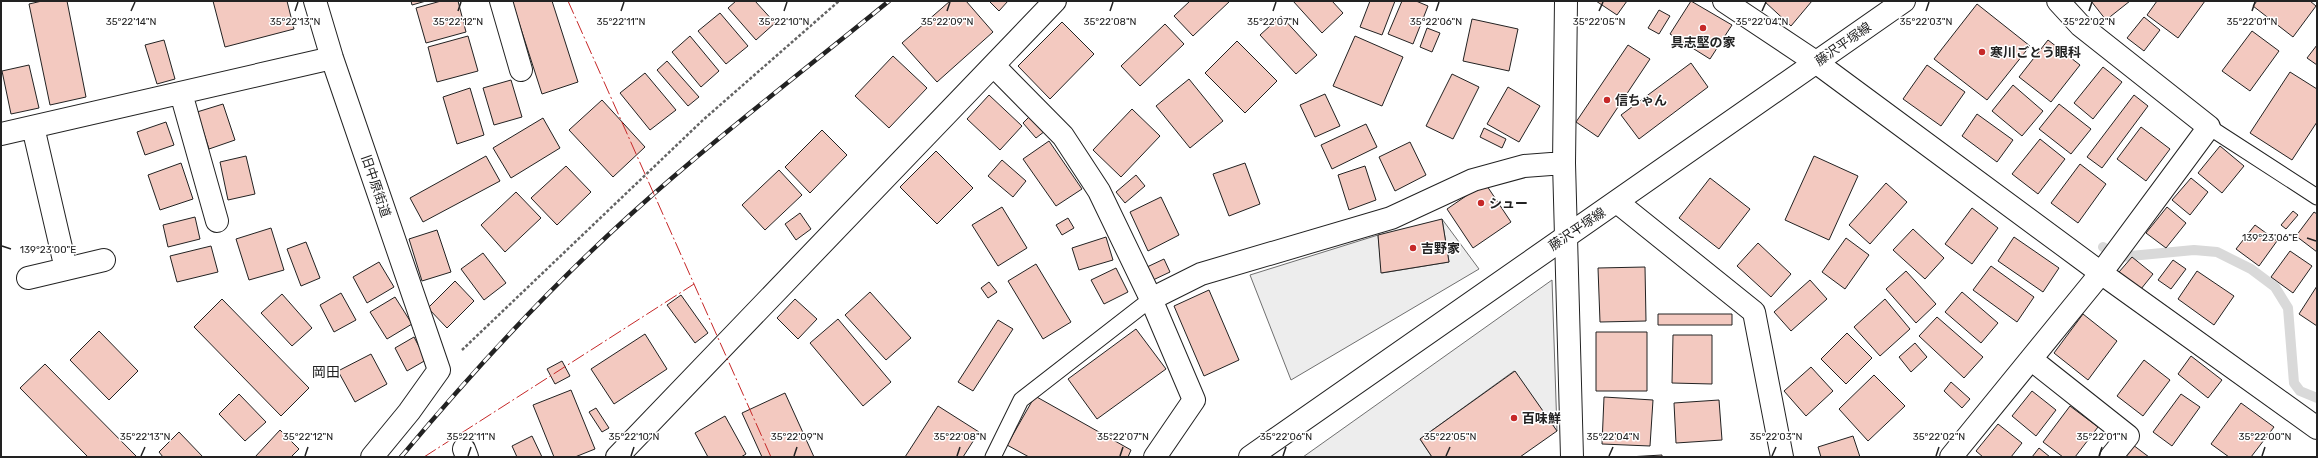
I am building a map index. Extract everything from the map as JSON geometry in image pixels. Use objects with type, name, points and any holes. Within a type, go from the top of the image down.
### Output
[{"type":"street","name":"旧中原街道","points":[[315,1],[332,58],[439,370]]},
{"type":"street","points":[[501,1],[521,70]]},
{"type":"street","points":[[617,457],[1055,1]]},
{"type":"street","points":[[1566,1],[1564,163],[1572,457]]},
{"type":"street","points":[[1724,1],[1817,63],[2104,268],[2317,428]]},
{"type":"street","name":"藤沢平塚線","points":[[1250,457],[1904,1]]},
{"type":"street","points":[[1950,457],[2032,360],[2121,246],[2209,128],[2080,25],[2058,1]]},
{"type":"street","points":[[1,134],[332,58]]},
{"type":"street","points":[[994,66],[1063,136],[1098,191],[1151,300],[1194,400],[1155,457]]},
{"type":"street","points":[[181,93],[216,220]]},
{"type":"street","points":[[32,127],[66,269]]},
{"type":"street","points":[[1151,300],[1201,274],[1391,218],[1473,180],[1524,166],[1564,163]]},
{"type":"street","points":[[1617,202],[1754,312],[1782,457]]},
{"type":"street","points":[[28,278],[104,260]]},
{"type":"street","points":[[2032,360],[2128,436],[2111,457]]},
{"type":"street","points":[[372,457],[409,412],[439,370]]},
{"type":"lane","points":[[2209,128],[2317,197]]},
{"type":"lane","points":[[993,457],[1021,400],[1151,300]]},
{"type":"path","points":[[439,370],[703,120],[839,1]]},
{"type":"shaded area","points":[[1442,219],[1479,269],[1291,380],[1250,275],[1378,235],[1382,273],[1449,262]]},
{"type":"shaded area","points":[[1552,280],[1557,431],[1514,371],[1420,439],[1432,457],[1303,457]]},
{"type":"building","points":[[42,1],[67,1],[86,97],[50,105],[29,4]]},
{"type":"building","points":[[213,1],[287,1],[294,29],[225,47]]},
{"type":"building","points":[[411,1],[426,1],[412,5]]},
{"type":"building","points":[[441,1],[458,1],[466,32],[426,43],[416,8]]},
{"type":"building","points":[[512,1],[552,1],[578,82],[542,94]]},
{"type":"building","points":[[736,1],[755,1],[775,23],[756,40],[728,8]]},
{"type":"building","points":[[950,1],[966,1],[993,32],[937,82],[902,43]]},
{"type":"building","points":[[989,1],[1008,1],[999,11]]},
{"type":"building","points":[[1190,1],[1230,1],[1193,36],[1174,16]]},
{"type":"building","points":[[1293,1],[1332,1],[1343,13],[1322,33]]},
{"type":"building","points":[[1370,1],[1395,1],[1382,35],[1360,27]]},
{"type":"building","points":[[1402,1],[1416,1],[1428,6],[1413,44],[1388,34]]},
{"type":"building","points":[[1596,1],[1627,1],[1617,15]]},
{"type":"building","points":[[1691,1],[1732,25],[1710,59],[1670,34]]},
{"type":"building","points":[[1764,1],[1812,1],[1791,26]]},
{"type":"building","points":[[2091,1],[2130,1],[2106,20]]},
{"type":"building","points":[[2157,1],[2205,1],[2178,38],[2147,15]]},
{"type":"building","points":[[2257,1],[2310,1],[2316,6],[2293,37],[2253,6]]},
{"type":"building","name":"寒川ごとう眼科","points":[[1977,4],[2030,46],[1987,100],[1934,59]]},
{"type":"building","points":[[1659,10],[1670,16],[1659,34],[1648,28]]},
{"type":"building","points":[[720,13],[748,46],[726,64],[698,31]]},
{"type":"building","points":[[1281,16],[1317,55],[1296,74],[1260,35]]},
{"type":"building","points":[[2144,17],[2160,30],[2144,51],[2127,38]]},
{"type":"building","points":[[1472,19],[1518,29],[1509,71],[1463,61]]},
{"type":"building","points":[[1062,22],[1094,54],[1050,99],[1018,66]]},
{"type":"building","points":[[1165,24],[1184,44],[1140,86],[1121,66]]},
{"type":"building","points":[[1427,28],[1440,33],[1432,52],[1420,47]]},
{"type":"building","points":[[2252,31],[2279,51],[2250,91],[2222,71]]},
{"type":"building","points":[[468,36],[478,71],[437,82],[428,47]]},
{"type":"building","points":[[690,36],[719,71],[701,87],[672,52]]},
{"type":"building","points":[[1355,36],[1403,57],[1382,106],[1333,86]]},
{"type":"building","points":[[164,40],[175,79],[157,84],[145,45]]},
{"type":"building","points":[[2048,40],[2080,65],[2051,102],[2019,77]]},
{"type":"building","points":[[1237,41],[1277,81],[1245,113],[1205,73]]},
{"type":"building","points":[[1628,45],[1650,59],[1598,137],[1576,122]]},
{"type":"building","points":[[2317,45],[2317,65],[2307,58]]},
{"type":"building","points":[[893,56],[927,88],[889,128],[855,96]]},
{"type":"building","points":[[667,61],[699,97],[688,106],[657,70]]},
{"type":"building","points":[[1691,63],[1708,87],[1639,139],[1621,115]]},
{"type":"building","points":[[29,65],[39,108],[11,114],[2,71]]},
{"type":"building","points":[[1927,65],[1965,92],[1941,126],[1903,99]]},
{"type":"building","points":[[2103,67],[2122,82],[2093,119],[2074,103]]},
{"type":"building","points":[[2290,72],[2317,89],[2317,122],[2292,160],[2250,133]]},
{"type":"building","points":[[645,73],[676,110],[650,130],[620,93]]},
{"type":"building","points":[[1452,74],[1479,87],[1453,139],[1426,126]]},
{"type":"building","points":[[1189,79],[1223,121],[1190,148],[1156,106]]},
{"type":"building","points":[[511,80],[522,117],[494,125],[483,88]]},
{"type":"building","points":[[2013,85],[2043,111],[2022,136],[1992,111]]},
{"type":"building","points":[[1508,87],[1540,106],[1519,142],[1487,124]]},
{"type":"building","points":[[470,88],[484,135],[457,144],[443,97]]},
{"type":"building","points":[[1325,94],[1340,126],[1315,137],[1300,105]]},
{"type":"building","points":[[989,95],[1022,126],[1000,150],[967,119]]},
{"type":"building","points":[[2134,95],[2148,106],[2102,168],[2087,157]]},
{"type":"building","points":[[602,100],[645,147],[613,177],[569,130]]},
{"type":"building","points":[[223,104],[235,140],[209,149],[197,112]]},
{"type":"building","points":[[2059,104],[2091,129],[2071,154],[2039,129]]},
{"type":"building","points":[[1132,109],[1160,136],[1121,177],[1093,150]]},
{"type":"building","points":[[1977,114],[2013,140],[1997,162],[1962,136]]},
{"type":"building","points":[[1031,115],[1045,131],[1036,138],[1023,123]]},
{"type":"building","points":[[543,118],[560,148],[511,178],[493,148]]},
{"type":"building","points":[[166,122],[174,145],[145,155],[137,132]]},
{"type":"building","points":[[1366,124],[1377,147],[1332,169],[1321,145]]},
{"type":"building","points":[[2141,127],[2170,149],[2146,181],[2117,159]]},
{"type":"building","points":[[1484,128],[1506,139],[1502,148],[1480,137]]},
{"type":"building","points":[[822,130],[847,155],[810,193],[785,167]]},
{"type":"building","points":[[2040,139],[2065,159],[2038,194],[2012,174]]},
{"type":"building","points":[[1049,141],[1082,189],[1056,206],[1023,159]]},
{"type":"building","points":[[1410,142],[1426,175],[1395,191],[1379,157]]},
{"type":"building","points":[[2220,146],[2244,166],[2222,193],[2198,173]]},
{"type":"building","points":[[936,151],[973,188],[937,224],[900,187]]},
{"type":"building","points":[[246,156],[255,194],[228,200],[220,162]]},
{"type":"building","points":[[486,156],[500,181],[423,222],[410,198]]},
{"type":"building","points":[[1814,156],[1858,176],[1829,240],[1785,220]]},
{"type":"building","points":[[1002,160],[1026,181],[1013,197],[988,176]]},
{"type":"building","points":[[181,163],[193,199],[160,210],[148,175]]},
{"type":"building","points":[[1245,163],[1260,204],[1229,216],[1213,174]]},
{"type":"building","points":[[2080,164],[2106,184],[2078,223],[2051,203]]},
{"type":"building","points":[[566,166],[591,192],[557,225],[531,198]]},
{"type":"building","points":[[1365,166],[1376,200],[1349,210],[1338,175]]},
{"type":"building","points":[[779,170],[802,195],[765,230],[742,205]]},
{"type":"building","points":[[1136,175],[1145,186],[1125,203],[1116,192]]},
{"type":"building","points":[[1710,178],[1750,209],[1719,249],[1679,218]]},
{"type":"building","points":[[2191,178],[2208,192],[2190,215],[2172,200]]},
{"type":"building","points":[[1485,183],[1511,222],[1473,248],[1447,209]]},
{"type":"building","points":[[1886,183],[1907,202],[1870,244],[1849,225]]},
{"type":"building","points":[[516,192],[541,218],[505,252],[481,225]]},
{"type":"building","points":[[1161,197],[1179,235],[1148,251],[1130,212]]},
{"type":"building","points":[[1002,207],[1027,248],[998,266],[972,225]]},
{"type":"building","points":[[2167,207],[2186,223],[2166,248],[2146,233]]},
{"type":"building","points":[[1972,208],[1998,228],[1972,264],[1945,244]]},
{"type":"building","points":[[2293,211],[2298,215],[2286,229],[2281,225]]},
{"type":"building","points":[[2314,212],[2317,214],[2317,252],[2296,236]]},
{"type":"building","points":[[800,213],[811,229],[796,240],[785,224]]},
{"type":"building","points":[[195,217],[200,239],[168,247],[163,225]]},
{"type":"building","points":[[1068,218],[1074,228],[1062,235],[1056,225]]},
{"type":"building","name":"吉野家","points":[[1442,219],[1449,262],[1381,273],[1378,235]]},
{"type":"building","points":[[2255,225],[2277,241],[2259,266],[2236,249]]},
{"type":"building","points":[[271,228],[284,270],[249,280],[236,239]]},
{"type":"building","points":[[1913,229],[1944,258],[1925,279],[1893,250]]},
{"type":"building","points":[[437,230],[451,272],[422,281],[409,239]]},
{"type":"building","points":[[1106,237],[1113,260],[1079,270],[1072,248]]},
{"type":"building","points":[[2014,237],[2059,268],[2043,292],[1998,261]]},
{"type":"building","points":[[1846,238],[1869,255],[1845,289],[1822,272]]},
{"type":"building","points":[[306,242],[320,278],[301,286],[287,249]]},
{"type":"building","points":[[1758,243],[1791,274],[1771,297],[1737,266]]},
{"type":"building","points":[[211,246],[218,272],[177,282],[170,256]]},
{"type":"building","points":[[2290,251],[2312,266],[2293,293],[2271,277]]},
{"type":"building","points":[[483,253],[506,283],[484,300],[461,269]]},
{"type":"building","points":[[2132,257],[2153,274],[2141,289],[2119,272]]},
{"type":"building","points":[[1164,259],[1170,272],[1153,280],[1147,267]]},
{"type":"building","points":[[2173,260],[2186,269],[2171,289],[2158,280]]},
{"type":"building","points":[[379,262],[394,287],[367,303],[353,277]]},
{"type":"building","points":[[1036,264],[1071,322],[1043,339],[1008,281]]},
{"type":"building","points":[[1991,266],[2034,297],[2017,322],[1973,290]]},
{"type":"building","points":[[1645,267],[1646,321],[1600,322],[1598,268]]},
{"type":"building","points":[[1116,268],[1128,292],[1104,304],[1091,280]]},
{"type":"building","points":[[1906,271],[1936,304],[1916,323],[1886,289]]},
{"type":"building","points":[[2197,271],[2234,296],[2214,325],[2178,299]]},
{"type":"building","points":[[1810,280],[1827,299],[1791,331],[1774,312]]},
{"type":"building","points":[[455,281],[474,301],[447,328],[428,308]]},
{"type":"building","points":[[989,282],[997,292],[988,298],[981,288]]},
{"type":"building","points":[[2317,286],[2317,326],[2299,314]]},
{"type":"building","points":[[1209,290],[1239,360],[1204,376],[1174,306]]},
{"type":"building","points":[[870,292],[911,338],[886,360],[845,315]]},
{"type":"building","points":[[1962,292],[1998,323],[1981,343],[1945,312]]},
{"type":"building","points":[[341,293],[356,320],[334,332],[320,305]]},
{"type":"building","points":[[282,294],[312,328],[292,346],[261,313]]},
{"type":"building","points":[[681,295],[708,333],[695,343],[667,305]]},
{"type":"building","points":[[395,297],[412,324],[387,339],[370,312]]},
{"type":"building","points":[[222,299],[309,388],[281,416],[194,327]]},
{"type":"building","points":[[795,299],[817,319],[798,339],[777,318]]},
{"type":"building","points":[[1885,299],[1910,329],[1880,356],[1854,327]]},
{"type":"building","points":[[1658,314],[1732,314],[1732,325],[1658,325]]},
{"type":"building","points":[[2083,314],[2117,341],[2088,380],[2054,353]]},
{"type":"building","points":[[1937,317],[1983,357],[1964,378],[1919,336]]},
{"type":"building","points":[[838,319],[891,382],[863,406],[810,343]]},
{"type":"building","points":[[998,320],[1013,329],[973,391],[958,382]]},
{"type":"building","points":[[1136,329],[1166,369],[1097,419],[1068,379]]},
{"type":"building","points":[[99,331],[138,371],[109,400],[70,360]]},
{"type":"building","points":[[1596,332],[1647,332],[1647,391],[1596,391]]},
{"type":"building","points":[[1847,333],[1872,358],[1846,384],[1821,359]]},
{"type":"building","points":[[645,334],[667,369],[614,404],[591,369]]},
{"type":"building","points":[[1673,335],[1712,335],[1712,384],[1672,383]]},
{"type":"building","points":[[414,337],[426,360],[407,371],[395,348]]},
{"type":"building","points":[[1915,343],[1927,357],[1911,372],[1899,357]]},
{"type":"building","points":[[371,354],[387,384],[355,402],[338,371]]},
{"type":"building","points":[[2191,356],[2222,380],[2208,398],[2178,374]]},
{"type":"building","points":[[2144,360],[2170,380],[2143,416],[2117,396]]},
{"type":"building","points":[[562,361],[570,376],[555,384],[547,369]]},
{"type":"building","points":[[45,364],[137,457],[88,457],[20,388]]},
{"type":"building","points":[[1811,367],[1833,391],[1806,416],[1784,391]]},
{"type":"building","points":[[1515,371],[1557,431],[1520,457],[1432,457],[1420,439]]},
{"type":"building","points":[[1874,375],[1905,406],[1868,441],[1839,409]]},
{"type":"building","points":[[1951,382],[1970,399],[1962,408],[1944,391]]},
{"type":"building","points":[[571,390],[595,449],[575,457],[554,457],[533,405]]},
{"type":"building","points":[[2032,391],[2056,410],[2036,436],[2012,416]]},
{"type":"building","points":[[785,393],[814,457],[762,457],[742,413]]},
{"type":"building","points":[[239,394],[266,422],[245,441],[219,414]]},
{"type":"building","points":[[2181,394],[2200,407],[2172,446],[2153,432]]},
{"type":"building","points":[[1035,396],[1131,450],[1128,457],[1029,457],[1007,445]]},
{"type":"building","points":[[1604,397],[1653,400],[1650,446],[1602,444]]},
{"type":"building","points":[[1719,400],[1722,440],[1676,443],[1674,403]]},
{"type":"building","points":[[2241,403],[2274,427],[2251,457],[2229,457],[2211,444]]},
{"type":"building","points":[[938,406],[979,432],[963,457],[905,457]]},
{"type":"building","points":[[2070,406],[2098,427],[2075,457],[2063,457],[2043,442]]},
{"type":"building","points":[[596,408],[609,428],[602,432],[589,412]]},
{"type":"building","points":[[725,416],[746,454],[741,457],[708,457],[695,433]]},
{"type":"building","points":[[1998,424],[2022,443],[2011,457],[1983,457],[1976,451]]},
{"type":"building","points":[[280,430],[299,449],[291,457],[255,457]]},
{"type":"building","points":[[179,432],[203,457],[163,457],[159,452]]},
{"type":"building","points":[[532,436],[542,457],[517,457],[512,446]]},
{"type":"building","points":[[1853,436],[1860,457],[1821,457],[1818,447]]},
{"type":"building","points":[[2133,445],[2149,457],[2124,457]]},
{"type":"building","points":[[2039,448],[2050,457],[2032,457]]},
{"type":"building","points":[[1662,455],[1662,457],[1628,457]]},
{"type":"waterway","points":[[2103,247],[2120,257],[2194,250],[2217,252],[2251,269],[2275,287],[2288,308],[2294,383],[2300,391],[2317,398]]},
{"type":"railway","points":[[401,457],[511,332],[599,243],[693,160],[889,1]]},
{"type":"power","points":[[568,1],[771,457]]},
{"type":"power","points":[[424,457],[694,284]]},
{"type":"place","name":"具志堅の家","points":[[1703,28]]},
{"type":"place","name":"寒川ごとう眼科","points":[[1982,52]]},
{"type":"place","name":"信ちゃん","points":[[1607,100]]},
{"type":"place","name":"シュー","points":[[1481,203]]},
{"type":"place","name":"吉野家","points":[[1413,248]]},
{"type":"place","name":"百味鮮","points":[[1514,418]]},
{"type":"district","name":"岡田","points":[[326,372]]}]
